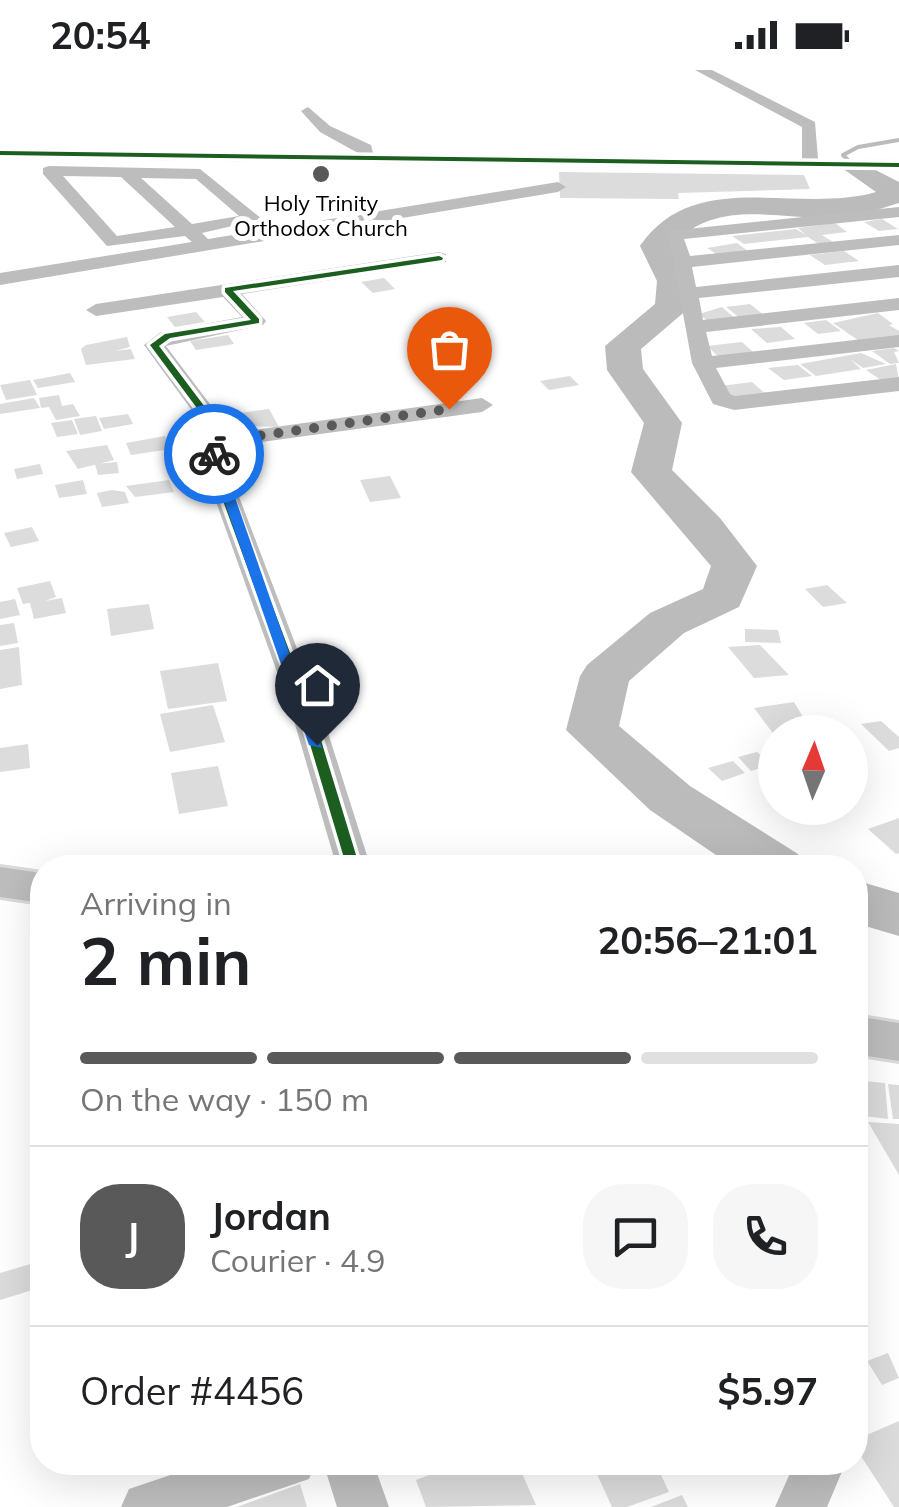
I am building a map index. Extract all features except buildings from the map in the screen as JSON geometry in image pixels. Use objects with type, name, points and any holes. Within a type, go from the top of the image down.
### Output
[{"type":"main road","points":[[0,882],[30,886]]},
{"type":"main road","points":[[868,1037],[899,1042]]},
{"type":"street","points":[[702,70],[810,125],[813,164]]},
{"type":"street","points":[[308,111],[325,129],[365,148],[366,158]]},
{"type":"street","points":[[0,153],[899,166]]},
{"type":"street","points":[[0,279],[196,237],[253,219],[200,174],[50,171],[113,242],[196,237],[558,188]]},
{"type":"street","points":[[126,173],[196,237]]},
{"type":"street","points":[[899,212],[674,235],[684,262],[703,363],[713,388],[726,402],[899,384]]},
{"type":"street","points":[[684,262],[899,240]]},
{"type":"street","points":[[96,310],[439,258]]},
{"type":"street","points":[[690,293],[899,271]]},
{"type":"street","points":[[228,290],[256,320],[168,336],[154,345],[217,429],[236,439],[482,404]]},
{"type":"street","points":[[695,326],[899,304]]},
{"type":"street","points":[[703,363],[899,340]]},
{"type":"street","points":[[236,439],[236,444],[212,457],[308,714],[350,855]]},
{"type":"street","points":[[147,1507],[249,1475]]},
{"type":"street","points":[[352,1475],[363,1507]]},
{"type":"street","points":[[801,1507],[816,1475]]},
{"type":"waterway","points":[[854,166],[843,155],[858,147],[899,140]]},
{"type":"waterway","points":[[757,855],[670,798],[592,730],[605,676],[667,623],[723,597],[734,566],[705,527],[651,472],[663,423],[625,370],[623,346],[672,308],[673,281],[655,246],[672,227],[692,214],[713,208],[736,205],[833,209],[893,196],[889,188],[856,168]]},
{"type":"waterway","points":[[868,905],[899,915]]},
{"type":"cycle path","points":[[0,153],[899,165]]},
{"type":"cycle path","points":[[350,855],[307,714],[212,457],[236,444],[236,439],[217,429],[154,345],[168,336],[256,321],[228,290],[439,258]]},
{"type":"way so far","points":[[214,454],[236,444],[236,439],[449,409]]},
{"type":"place","name":"Holy Trinity Orthodox Church","points":[[321,174]]},
{"type":"route","points":[[214,454],[317,745]]}]
